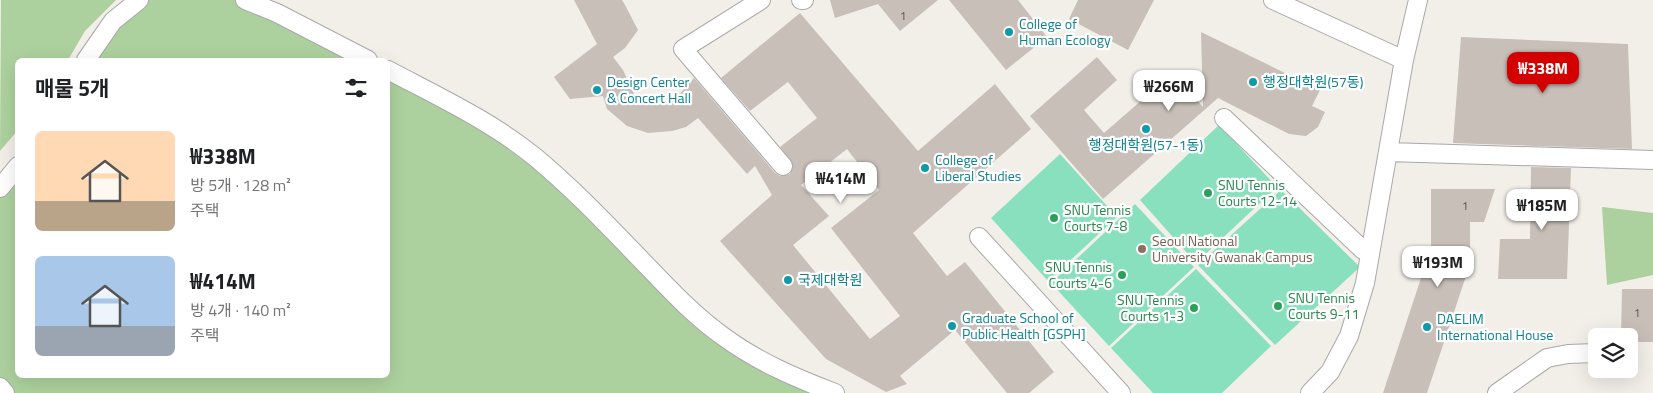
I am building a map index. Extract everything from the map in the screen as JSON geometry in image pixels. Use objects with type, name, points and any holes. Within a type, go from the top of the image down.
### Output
[{"type":"street","points":[[87,58],[113,21],[139,0]]},
{"type":"street","points":[[245,0],[277,13],[364,58]]},
{"type":"street","points":[[761,0],[683,49],[783,166]]},
{"type":"street","points":[[1273,0],[1404,60]]},
{"type":"street","points":[[1310,393],[1330,372],[1349,336],[1365,283],[1404,60],[1418,0]]},
{"type":"street","points":[[390,71],[462,110],[533,155],[571,188],[690,310],[724,337],[756,358],[799,379],[836,393]]},
{"type":"street","points":[[1224,118],[1363,250]]},
{"type":"street","points":[[1388,152],[1653,160]]},
{"type":"street","points":[[0,188],[15,170]]},
{"type":"street","points":[[979,237],[1121,393]]},
{"type":"street","points":[[1497,393],[1547,358],[1568,354],[1588,354]]},
{"type":"street","points":[[0,387],[5,393]]},
{"type":"green space","points":[[1,0],[116,0],[85,31],[69,58],[15,58],[15,133],[0,151]]},
{"type":"green space","points":[[139,0],[245,0],[364,58],[88,58]]},
{"type":"green space","points":[[390,71],[495,129],[690,310],[835,393],[5,393],[0,387],[0,188],[15,169],[15,378],[390,378]]},
{"type":"green space","name":"SNU Tennis Courts 12-14","points":[[1219,125],[1277,187],[1196,263],[1140,200]]},
{"type":"green space","name":"SNU Tennis Courts 7-8","points":[[1060,154],[1117,217],[1048,281],[991,218]]},
{"type":"green space","name":"SNU Tennis Courts 9-11","points":[[1281,190],[1360,267],[1275,345],[1198,265]]},
{"type":"green space","name":"SNU Tennis Courts 4-6","points":[[1135,204],[1194,267],[1109,346],[1051,283]]},
{"type":"green space","points":[[1602,207],[1653,213],[1653,275],[1607,285]]},
{"type":"green space","name":"SNU Tennis Courts 1-3","points":[[1196,269],[1271,346],[1222,393],[1153,393],[1111,348]]},
{"type":"building","points":[[574,0],[622,0],[638,30],[625,48],[613,57],[623,70],[635,96],[647,103],[665,105],[676,98],[694,78],[775,173],[780,176],[790,174],[793,165],[780,147],[817,118],[788,82],[750,111],[721,78],[800,13],[918,151],[995,84],[1031,129],[913,233],[947,276],[965,262],[1054,372],[1029,393],[1007,393],[955,330],[900,376],[907,384],[886,392],[826,359],[720,241],[772,195],[755,166],[747,174],[698,118],[686,127],[672,131],[648,133],[627,126],[607,109],[603,96],[570,99],[554,77],[597,44]],"holes":[[[847,149],[879,190],[831,228],[900,316],[870,339],[793,245],[829,216],[801,185]]]},
{"type":"building","points":[[830,0],[938,0],[900,31],[878,4],[835,18]]},
{"type":"building","name":"College of Human Ecology","points":[[949,0],[1018,0],[1047,37],[1006,70]]},
{"type":"building","points":[[1078,0],[1154,0],[1128,50],[1069,19]]},
{"type":"building","name":"행정대학원(57-1동)","points":[[1201,32],[1320,90],[1312,106],[1325,112],[1318,127],[1306,136],[1289,134],[1218,98],[1103,199],[1030,116],[1097,57],[1117,80],[1084,110],[1104,133],[1173,73],[1203,107]]},
{"type":"building","points":[[1461,37],[1628,44],[1632,149],[1453,143]]},
{"type":"building","points":[[1531,167],[1571,168],[1567,279],[1498,279],[1500,239],[1530,239]]},
{"type":"building","name":"DAELIM International House","points":[[1431,189],[1495,189],[1484,222],[1470,222],[1470,264],[1427,393],[1383,393],[1426,263],[1431,263]]},
{"type":"building","points":[[1622,289],[1653,289],[1653,342],[1638,342],[1638,328],[1621,328]]},
{"type":"place","name":"College of Human Ecology","points":[[1009,32]]},
{"type":"place","name":"행정대학원(57동)","points":[[1253,82]]},
{"type":"place","name":"Design Center & Concert Hall","points":[[597,90]]},
{"type":"place","name":"행정대학원(57-1동)","points":[[1146,129]]},
{"type":"place","name":"College of Liberal Studies","points":[[925,168]]},
{"type":"place","name":"SNU Tennis Courts 12-14","points":[[1208,193]]},
{"type":"place","name":"SNU Tennis Courts 7-8","points":[[1054,218]]},
{"type":"place","name":"Seoul National University Gwanak Campus","points":[[1142,249]]},
{"type":"place","name":"SNU Tennis Courts 4-6","points":[[1122,275]]},
{"type":"place","name":"국제대학원","points":[[788,280]]},
{"type":"place","name":"SNU Tennis Courts 9-11","points":[[1278,306]]},
{"type":"place","name":"SNU Tennis Courts 1-3","points":[[1194,308]]},
{"type":"place","name":"Graduate School of Public Health [GSPH]","points":[[952,326]]},
{"type":"place","name":"DAELIM International House","points":[[1427,327]]}]
